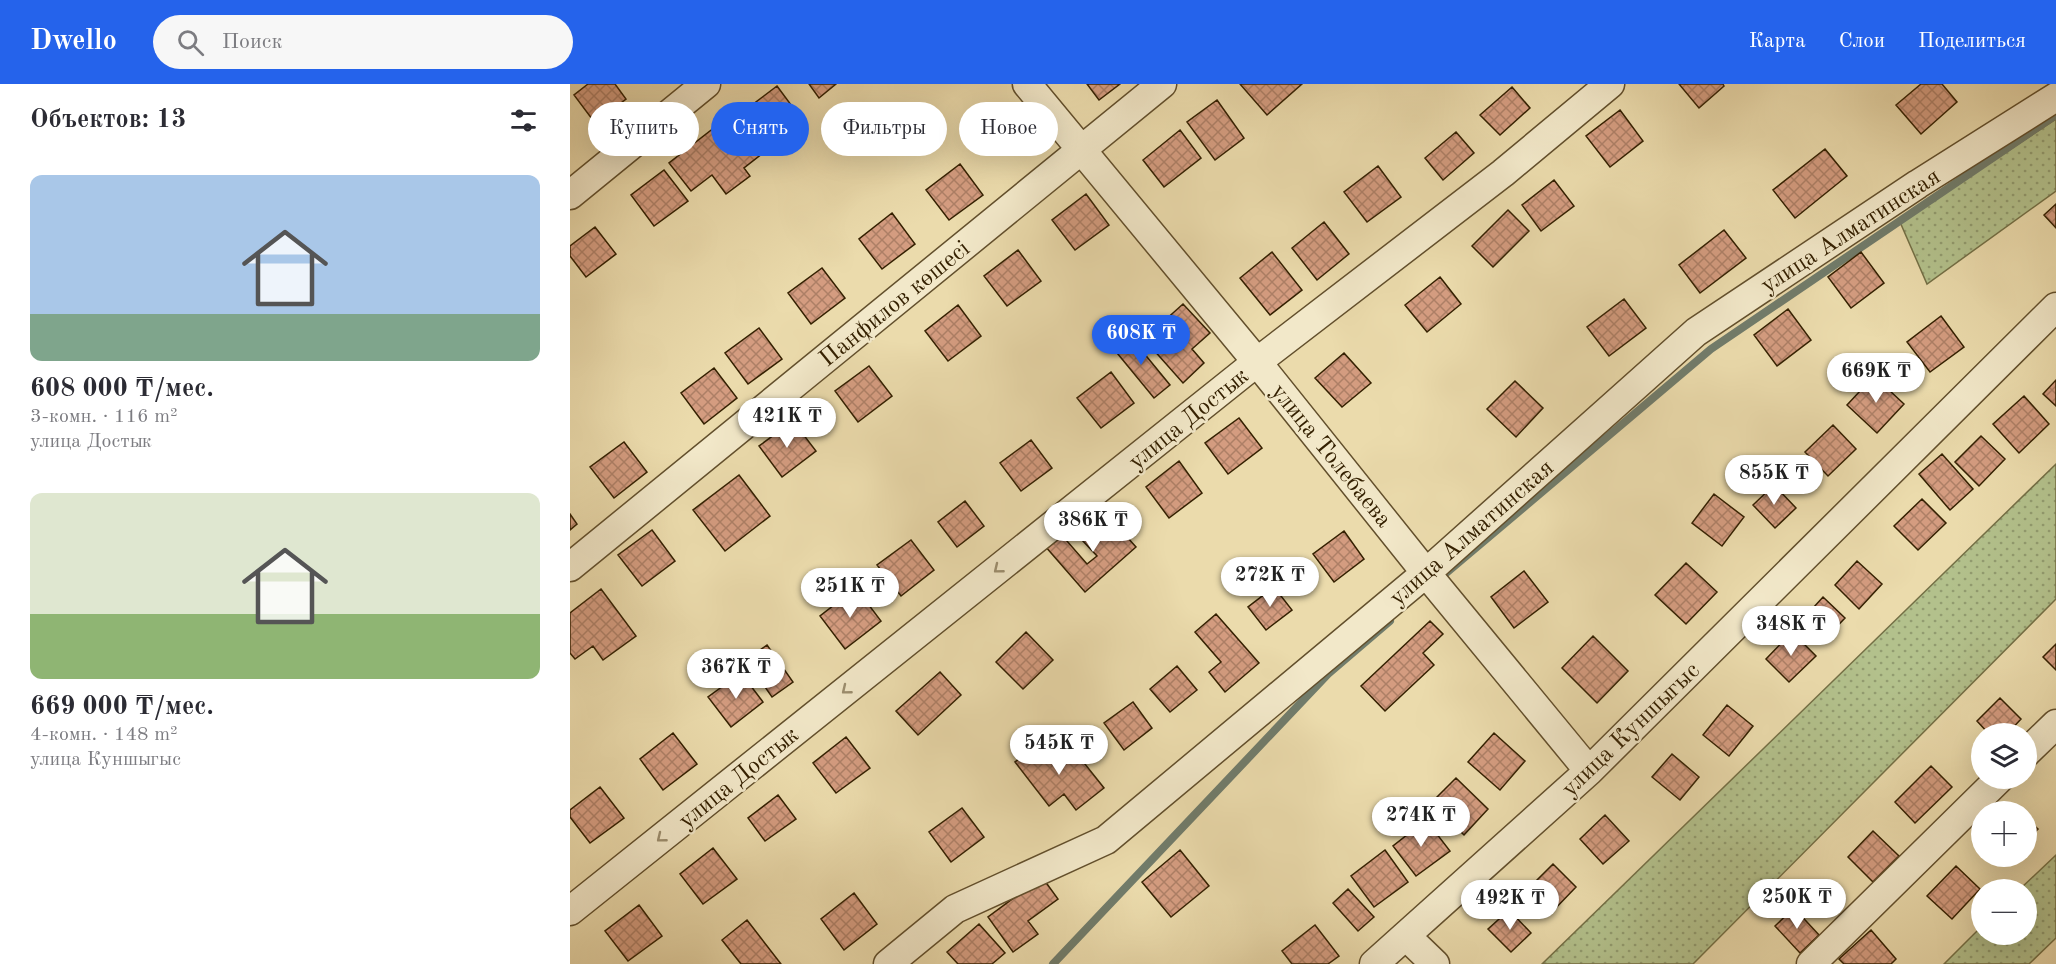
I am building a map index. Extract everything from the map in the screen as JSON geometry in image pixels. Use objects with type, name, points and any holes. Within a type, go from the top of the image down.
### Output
[{"type":"street","points":[[570,195],[706,84]]},
{"type":"street","name":"улица Толебаева","points":[[1027,84],[1257,362],[1589,771]]},
{"type":"street","name":"Панфилов көшесі","points":[[570,567],[1162,84]]},
{"type":"street","name":"улица Достык","points":[[570,911],[1257,362],[1503,173],[1610,84]]},
{"type":"street","name":"улица Алматинская","points":[[888,964],[955,909],[1106,840],[1426,573],[1696,332],[1918,184],[2056,98]]},
{"type":"street","name":"улица Куншыгыс","points":[[1374,964],[1589,771],[2056,307]]},
{"type":"street","points":[[2037,742],[2056,724]]},
{"type":"street","points":[[1811,964],[1989,789]]},
{"type":"street","points":[[1406,936],[1435,964]]},
{"type":"green space","points":[[2056,119],[2056,191],[1927,284],[1900,222]]},
{"type":"green space","points":[[2056,464],[2056,599],[1693,964],[1542,964]]},
{"type":"green space","points":[[2056,855],[2056,938],[2029,964],[1944,964],[1971,937],[1971,945],[2037,945],[2037,879],[2031,879]]},
{"type":"building","points":[[588,84],[615,84],[626,99],[622,102],[588,102],[588,114],[574,95]]},
{"type":"building","points":[[809,84],[836,84],[819,98]]},
{"type":"building","points":[[1087,84],[1120,84],[1099,100]]},
{"type":"building","points":[[1240,84],[1302,84],[1267,115]]},
{"type":"building","points":[[1679,84],[1723,84],[1724,86],[1699,108]]},
{"type":"building","points":[[1921,84],[1942,84],[1957,102],[1921,134],[1896,105]]},
{"type":"building","points":[[777,86],[789,102],[756,102]]},
{"type":"building","points":[[1512,87],[1530,108],[1500,135],[1480,115]]},
{"type":"building","points":[[1217,100],[1244,138],[1215,160],[1187,122]]},
{"type":"building","points":[[1620,110],[1643,141],[1610,167],[1586,136]]},
{"type":"building","points":[[711,130],[711,156],[759,156],[744,168],[750,176],[726,194],[712,175],[691,191],[669,163],[678,156],[699,156],[699,140]]},
{"type":"building","points":[[1180,130],[1201,158],[1164,187],[1143,160]]},
{"type":"building","points":[[1456,132],[1474,153],[1443,180],[1425,158]]},
{"type":"building","points":[[1825,149],[1847,176],[1795,218],[1773,190]]},
{"type":"building","points":[[960,164],[983,195],[949,220],[926,190]]},
{"type":"building","points":[[1378,166],[1401,197],[1367,222],[1344,192]]},
{"type":"building","points":[[664,170],[688,201],[654,226],[631,195]]},
{"type":"building","points":[[1554,180],[1574,206],[1541,231],[1522,205]]},
{"type":"building","points":[[1086,194],[1109,225],[1075,250],[1052,220]]},
{"type":"building","points":[[2056,204],[2056,228],[2044,215]]},
{"type":"building","points":[[1508,210],[1529,231],[1493,267],[1472,246]]},
{"type":"building","points":[[892,213],[915,244],[882,269],[859,239]]},
{"type":"building","points":[[1324,222],[1349,254],[1317,280],[1292,248]]},
{"type":"building","points":[[595,227],[616,254],[586,277],[570,256],[570,246]]},
{"type":"building","points":[[1724,230],[1746,258],[1700,293],[1679,265]]},
{"type":"building","points":[[1018,250],[1041,281],[1007,306],[984,276]]},
{"type":"building","points":[[1272,252],[1302,290],[1270,315],[1240,278]]},
{"type":"building","points":[[1861,252],[1884,283],[1851,308],[1828,277]]},
{"type":"building","points":[[822,268],[845,298],[811,324],[788,293]]},
{"type":"building","points":[[1440,277],[1461,304],[1427,332],[1405,305]]},
{"type":"building","points":[[1624,299],[1646,328],[1609,356],[1587,327]]},
{"type":"building","points":[[1183,304],[1210,333],[1192,349],[1204,363],[1183,383],[1144,339]]},
{"type":"building","points":[[958,305],[981,336],[948,361],[925,331]]},
{"type":"building","points":[[1788,309],[1811,340],[1777,366],[1754,335]]},
{"type":"building","points":[[1941,316],[1964,347],[1930,372],[1907,342]]},
{"type":"building","points":[[759,328],[782,359],[748,384],[725,353]]},
{"type":"building","points":[[1129,335],[1170,385],[1154,398],[1113,348]]},
{"type":"building","points":[[1344,353],[1371,383],[1342,407],[1315,378]]},
{"type":"building","points":[[869,366],[892,396],[858,422],[835,391]]},
{"type":"building","points":[[714,368],[737,398],[704,424],[681,393]]},
{"type":"building","points":[[1111,372],[1134,403],[1101,428],[1077,398]]},
{"type":"building","points":[[1874,376],[1904,404],[1877,433],[1847,405]]},
{"type":"building","points":[[2056,380],[2056,406],[2043,394]]},
{"type":"building","points":[[1515,381],[1543,408],[1516,437],[1487,409]]},
{"type":"building","points":[[2024,396],[2049,424],[2019,453],[1993,424]]},
{"type":"building","points":[[1239,418],[1262,448],[1228,474],[1205,443]]},
{"type":"building","points":[[793,421],[816,451],[782,477],[759,446]]},
{"type":"building","points":[[1833,425],[1856,449],[1828,476],[1805,452]]},
{"type":"building","points":[[1981,436],[2005,459],[1979,486],[1955,462]]},
{"type":"building","points":[[1031,440],[1052,468],[1021,491],[1000,463]]},
{"type":"building","points":[[624,442],[647,472],[614,498],[590,467]]},
{"type":"building","points":[[1942,454],[1973,489],[1950,510],[1919,474]]},
{"type":"building","points":[[1179,461],[1202,493],[1169,518],[1146,487]]},
{"type":"building","points":[[739,475],[770,516],[725,551],[693,510]]},
{"type":"building","points":[[1774,485],[1796,508],[1775,528],[1753,505]]},
{"type":"building","points":[[1714,494],[1744,517],[1722,546],[1692,523]]},
{"type":"building","points":[[1922,499],[1946,523],[1918,550],[1894,526]]},
{"type":"building","points":[[965,501],[984,526],[957,547],[938,522]]},
{"type":"building","points":[[570,514],[577,524],[570,530]]},
{"type":"building","points":[[1108,516],[1136,547],[1085,592],[1045,546],[1060,533],[1087,564],[1097,556],[1082,540]]},
{"type":"building","points":[[652,530],[675,561],[642,586],[618,555]]},
{"type":"building","points":[[1344,531],[1364,559],[1334,582],[1313,554]]},
{"type":"building","points":[[911,540],[934,570],[901,596],[877,565]]},
{"type":"building","points":[[1857,561],[1882,584],[1859,609],[1835,585]]},
{"type":"building","points":[[1686,563],[1717,592],[1686,624],[1655,595]]},
{"type":"building","points":[[1524,571],[1548,602],[1514,628],[1491,597]]},
{"type":"building","points":[[1274,587],[1292,610],[1266,630],[1248,607]]},
{"type":"building","points":[[856,588],[881,621],[845,649],[820,616]]},
{"type":"building","points":[[601,589],[636,636],[603,660],[593,646],[575,659],[570,653],[570,613]]},
{"type":"building","points":[[1823,597],[1845,618],[1824,640],[1803,619]]},
{"type":"building","points":[[1216,614],[1259,663],[1225,692],[1209,672],[1221,662],[1195,632]]},
{"type":"building","points":[[1430,621],[1443,634],[1423,653],[1434,665],[1385,711],[1361,686]]},
{"type":"building","points":[[1026,632],[1053,660],[1023,689],[996,662]]},
{"type":"building","points":[[1792,632],[1816,656],[1789,682],[1766,659]]},
{"type":"building","points":[[1593,636],[1628,671],[1597,703],[1562,668]]},
{"type":"building","points":[[2056,644],[2056,670],[2043,657]]},
{"type":"building","points":[[767,645],[793,682],[772,697],[746,660]]},
{"type":"building","points":[[1177,666],[1197,690],[1170,712],[1150,689]]},
{"type":"building","points":[[940,672],[961,695],[918,735],[896,711]]},
{"type":"building","points":[[741,673],[763,702],[731,727],[708,697]]},
{"type":"building","points":[[2000,698],[2021,719],[2017,723],[1979,723],[1977,721]]},
{"type":"building","points":[[1133,702],[1152,728],[1124,750],[1104,723]]},
{"type":"building","points":[[1727,705],[1753,726],[1729,756],[1703,735]]},
{"type":"building","points":[[673,733],[697,764],[663,790],[640,759]]},
{"type":"building","points":[[1494,733],[1525,761],[1500,790],[1468,762]]},
{"type":"building","points":[[846,737],[870,768],[836,793],[813,763]]},
{"type":"building","points":[[1041,742],[1057,762],[1073,749],[1104,788],[1076,810],[1064,794],[1049,806],[1015,762]]},
{"type":"building","points":[[1672,754],[1699,777],[1680,800],[1652,777]]},
{"type":"building","points":[[1931,766],[1952,787],[1915,823],[1895,802]]},
{"type":"building","points":[[1456,778],[1488,809],[1464,835],[1431,803]]},
{"type":"building","points":[[600,787],[624,818],[590,843],[570,817],[570,810]]},
{"type":"building","points":[[778,795],[796,819],[765,841],[748,818]]},
{"type":"building","points":[[962,808],[984,837],[951,862],[929,832]]},
{"type":"building","points":[[1605,815],[1629,841],[1603,864],[1580,839]]},
{"type":"building","points":[[1426,820],[1450,851],[1416,876],[1393,846]]},
{"type":"building","points":[[1873,831],[1899,856],[1873,882],[1848,857]]},
{"type":"building","points":[[713,848],[737,879],[703,904],[680,874]]},
{"type":"building","points":[[1180,850],[1209,886],[1171,917],[1142,882]]},
{"type":"building","points":[[1385,850],[1408,882],[1374,907],[1351,876]]},
{"type":"building","points":[[1553,864],[1576,887],[1551,913],[1527,890]]},
{"type":"building","points":[[1956,866],[1971,880],[1971,899],[1952,919],[1927,896]]},
{"type":"building","points":[[1042,877],[1058,899],[1028,921],[1038,934],[1013,952],[988,917]]},
{"type":"building","points":[[1348,889],[1374,917],[1358,931],[1333,903]]},
{"type":"building","points":[[854,893],[877,924],[844,950],[821,919]]},
{"type":"building","points":[[639,905],[662,936],[628,961],[605,931]]},
{"type":"building","points":[[1794,908],[1819,935],[1800,953],[1775,926]]},
{"type":"building","points":[[1509,910],[1531,933],[1511,952],[1488,929]]},
{"type":"building","points":[[747,920],[781,964],[741,964],[722,940]]},
{"type":"building","points":[[979,924],[1005,953],[992,964],[958,964],[947,952]]},
{"type":"building","points":[[1315,925],[1339,956],[1328,964],[1292,964],[1282,951]]},
{"type":"building","points":[[1871,930],[1896,959],[1891,964],[1844,964],[1839,959]]},
{"type":"waterway","points":[[1445,574],[1711,349],[2056,115]]},
{"type":"waterway","points":[[1053,964],[1328,674],[1390,621]]}]
